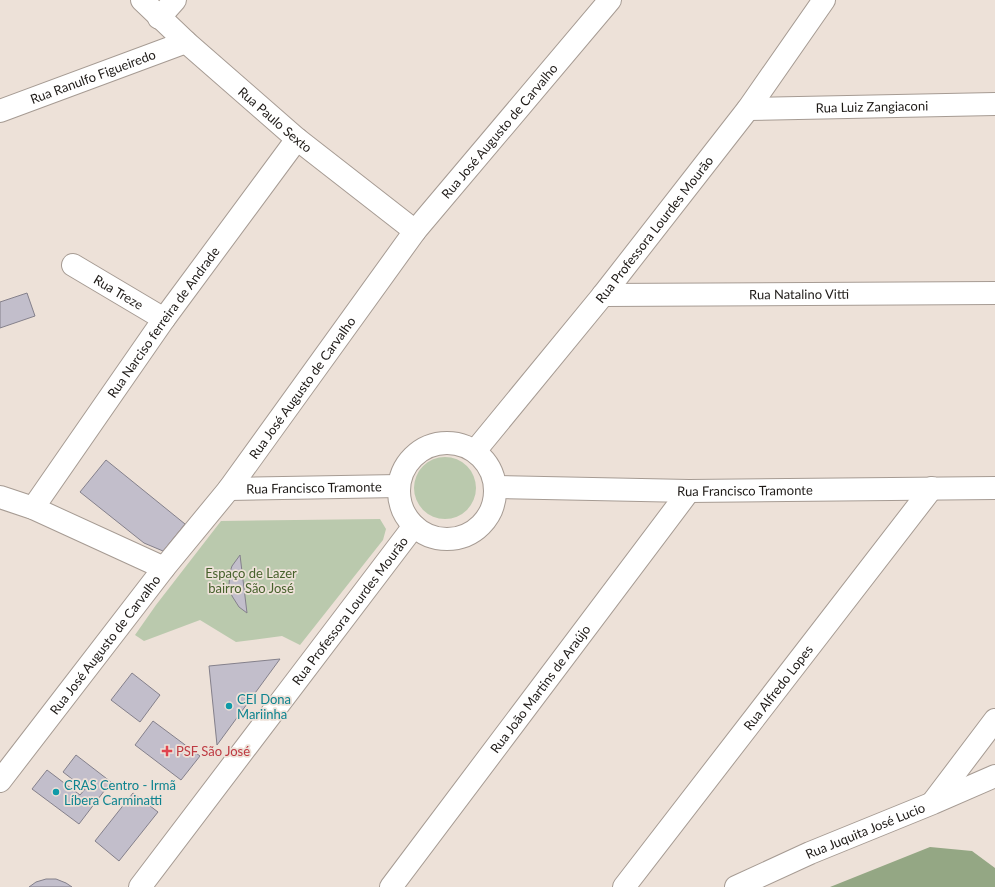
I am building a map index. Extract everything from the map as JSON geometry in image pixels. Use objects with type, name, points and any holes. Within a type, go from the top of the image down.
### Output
[{"type":"street","name":"Rua Paulo Sexto","points":[[142,0],[159,18],[297,139],[415,231]]},
{"type":"street","points":[[159,18],[175,0]]},
{"type":"street","name":"Rua José Augusto de Carvalho","points":[[0,781],[164,568],[229,489],[415,231],[610,0]]},
{"type":"street","name":"Rua Professora Lourdes Mourão","points":[[475,451],[603,295],[748,109],[824,0]]},
{"type":"street","name":"Rua Ranulfo Figueiredo","points":[[0,111],[186,42]]},
{"type":"street","name":"Rua Luiz Zangiaconi","points":[[748,109],[995,104]]},
{"type":"street","name":"Rua Narciso ferreira de Andrade","points":[[33,508],[164,319],[297,139]]},
{"type":"street","name":"Rua Treze","points":[[73,265],[164,319]]},
{"type":"street","name":"Rua Natalino Vitti","points":[[603,295],[995,293]]},
{"type":"street","points":[[443,443],[460,444],[475,451],[485,461],[492,473],[495,487],[494,503],[487,518],[476,530],[461,537],[444,539],[428,535],[414,526],[405,514],[400,500],[399,486],[404,470],[414,456],[427,447],[443,443]]},
{"type":"street","name":"Rua Francisco Tramonte","points":[[229,489],[399,486]]},
{"type":"street","name":"Rua Francisco Tramonte","points":[[495,487],[689,491],[995,488]]},
{"type":"street","name":"Rua Alfredo Lopes","points":[[624,887],[932,488]]},
{"type":"street","name":"Rua João Martins de Araújo","points":[[391,887],[689,491]]},
{"type":"street","points":[[0,497],[33,508],[164,568]]},
{"type":"street","name":"Rua Professora Lourdes Mourão","points":[[140,887],[414,526]]},
{"type":"street","points":[[933,803],[995,720]]},
{"type":"street","name":"Rua Juquita José Lucio","points":[[736,887],[810,853],[995,776]]},
{"type":"green space","points":[[445,457],[462,462],[467,466],[471,471],[476,488],[471,505],[467,510],[462,514],[445,519],[428,514],[423,510],[419,505],[414,488],[419,471],[423,466],[428,462]]},
{"type":"green space","name":"Espaço de Lazer bairro São José","points":[[380,519],[386,529],[383,540],[300,645],[282,636],[236,642],[200,620],[144,641],[135,635],[156,605],[221,521]]},
{"type":"green space","points":[[930,847],[972,851],[995,868],[995,887],[830,887]]},
{"type":"building","points":[[27,293],[35,316],[0,328],[0,302]]},
{"type":"building","points":[[106,460],[185,524],[163,551],[144,543],[80,492]]},
{"type":"building","points":[[240,555],[247,613],[239,607],[232,596],[229,585],[232,566]]},
{"type":"building","name":"CEI Dona Mariinha","points":[[280,659],[217,745],[209,666]]},
{"type":"building","points":[[132,673],[160,695],[140,722],[111,700]]},
{"type":"building","name":"PSF São José","points":[[153,721],[200,756],[181,780],[135,745]]},
{"type":"building","name":"CRAS Centro - Irmã Líbera Carminatti","points":[[76,755],[111,782],[79,824],[32,789],[47,770],[80,795],[85,789],[63,772]]},
{"type":"building","points":[[133,793],[158,812],[119,861],[95,841]]},
{"type":"building","points":[[46,879],[56,879],[72,887],[29,887],[36,882]]},
{"type":"place","name":"CEI Dona Mariinha","points":[[229,706]]},
{"type":"place","name":"PSF São José","points":[[167,751]]},
{"type":"place","name":"CRAS Centro - Irmã Líbera Carminatti","points":[[56,792]]}]
